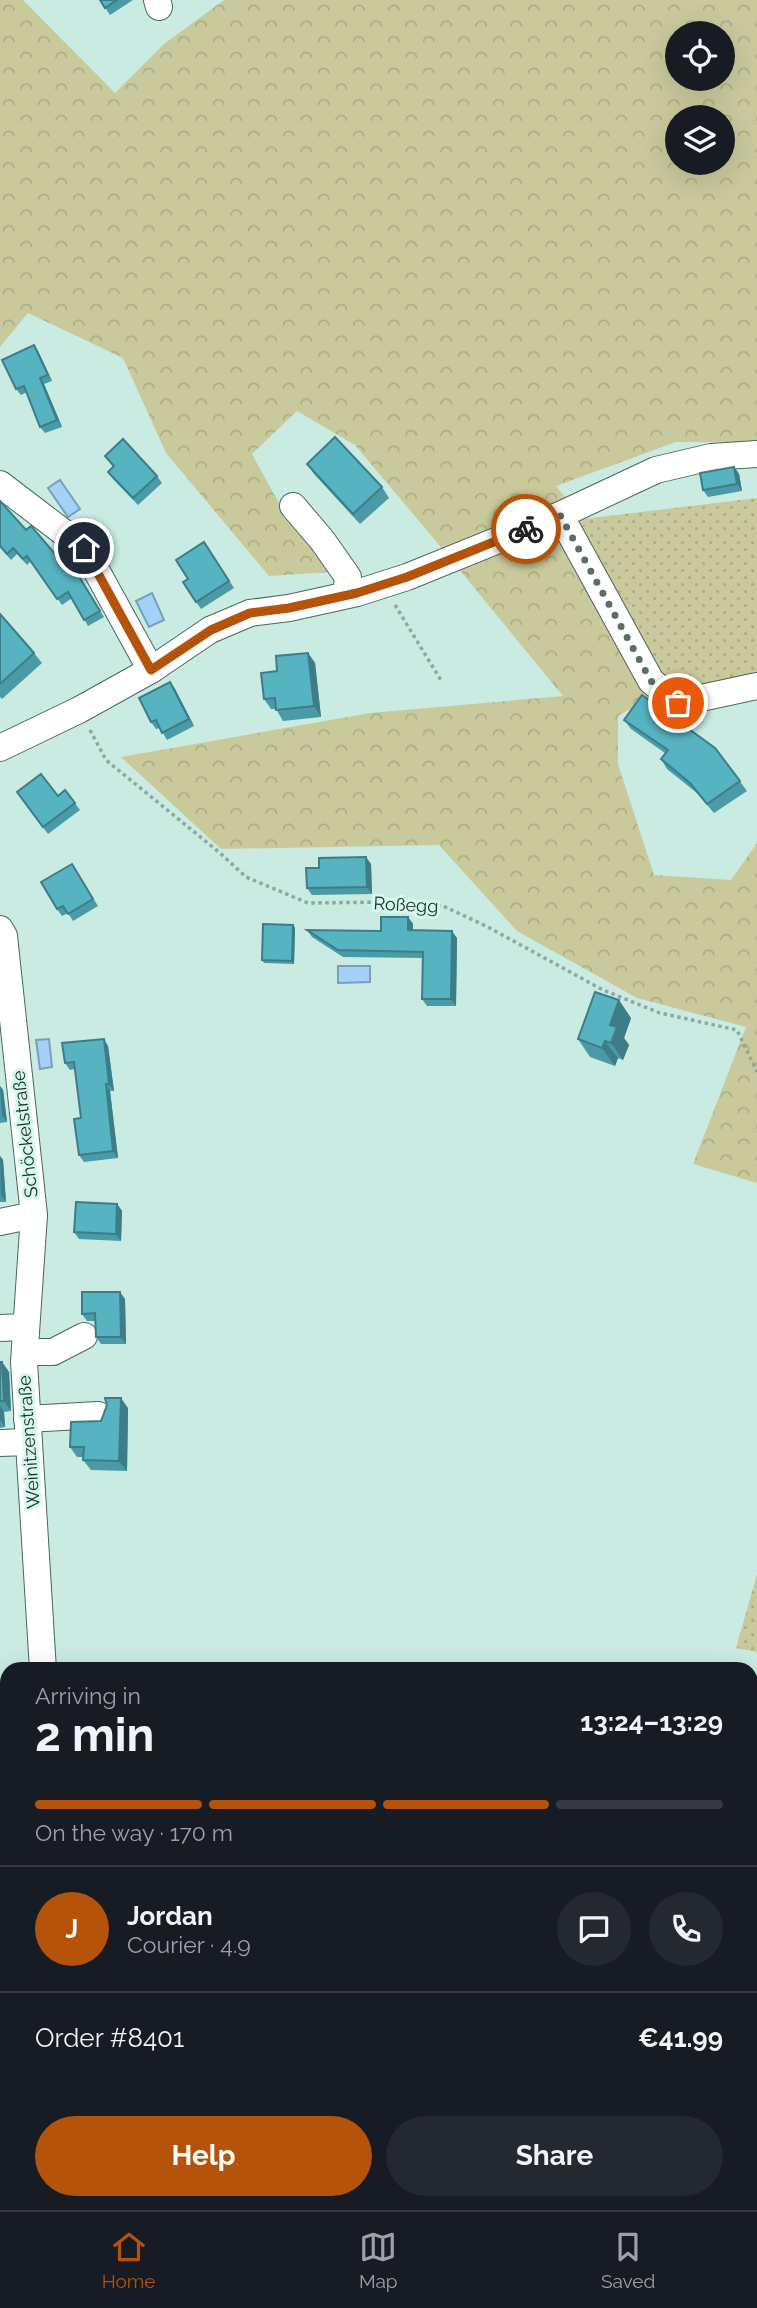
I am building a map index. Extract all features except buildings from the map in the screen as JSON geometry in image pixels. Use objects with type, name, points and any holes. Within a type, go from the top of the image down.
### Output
[{"type":"street","points":[[0,748],[79,710],[151,670],[211,630],[250,613],[289,608],[346,595],[407,577],[560,515],[656,470],[711,457],[757,454]]},
{"type":"street","points":[[0,484],[84,548],[151,670]]},
{"type":"street","points":[[293,506],[322,540],[348,577],[346,595]]},
{"type":"street","points":[[560,515],[651,681],[678,703],[757,686]]},
{"type":"street","name":"Schöckelstraße","points":[[0,929],[4,936],[34,1215]]},
{"type":"street","points":[[0,1222],[34,1215]]},
{"type":"street","name":"Weinitzenstraße","points":[[34,1215],[25,1339],[42,1662]]},
{"type":"street","points":[[0,1328],[53,1352],[84,1336]]},
{"type":"street","points":[[0,1443],[28,1430],[98,1415]]},
{"type":"path","points":[[383,585],[442,682]]},
{"type":"path","name":"Roßegg","points":[[79,710],[106,760],[246,877],[308,903],[397,902],[441,905],[486,926],[603,990],[660,1013],[737,1030],[757,1072]]},
{"type":"green space","points":[[0,0],[23,0],[115,93],[164,44],[224,0],[757,0],[757,442],[676,442],[556,486],[583,519],[612,592],[672,684],[618,716],[618,764],[654,875],[731,880],[757,843],[757,1183],[693,1164],[746,1027],[637,998],[517,931],[439,845],[221,849],[121,757],[370,713],[563,696],[355,445],[297,411],[252,454],[286,516],[331,572],[269,576],[166,453],[123,358],[28,313],[0,347]]},
{"type":"green space","points":[[757,498],[757,675],[687,689],[672,684],[612,592],[583,519]]},
{"type":"green space","points":[[757,1574],[757,1652],[736,1648]]},
{"type":"water","points":[[60,480],[80,509],[68,517],[48,488]]},
{"type":"water","points":[[152,593],[164,620],[149,627],[136,601]]},
{"type":"water","points":[[338,966],[370,966],[370,982],[338,983]]},
{"type":"water","points":[[49,1039],[52,1067],[40,1069],[36,1040]]},
{"type":"way so far","points":[[526,529],[560,515],[651,681],[678,703]]},
{"type":"route","points":[[84,548],[151,670],[211,630],[250,613],[289,608],[357,593],[407,577],[526,529]]}]
